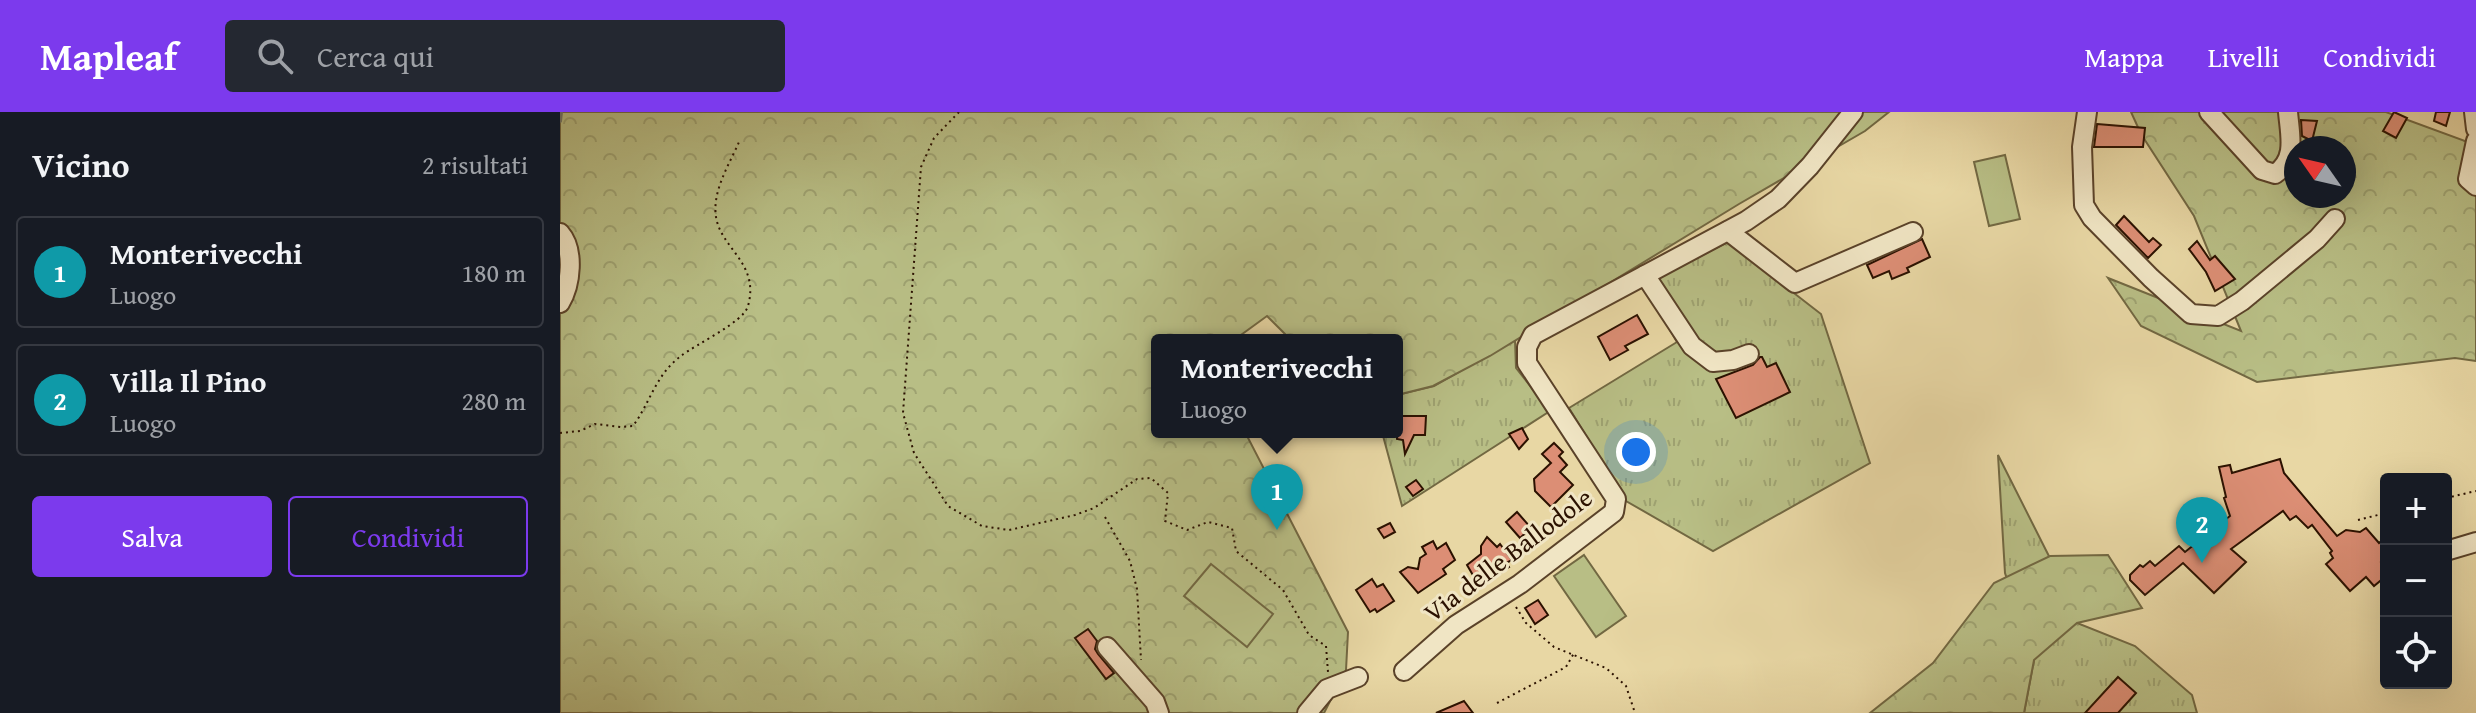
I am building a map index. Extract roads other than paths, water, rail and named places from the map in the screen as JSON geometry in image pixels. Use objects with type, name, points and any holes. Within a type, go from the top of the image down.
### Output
[{"type":"street","name":"Via delle Ballodole","points":[[1404,671],[1456,625],[1511,590],[1614,512],[1616,499],[1527,363],[1527,347],[1533,335],[1728,231],[1778,199],[1810,166],[1853,112]]},
{"type":"street","points":[[2087,112],[2082,147],[2084,205],[2092,218],[2191,314],[2218,316],[2242,301],[2317,239],[2335,219]]},
{"type":"street","points":[[2209,112],[2262,170],[2275,174],[2283,168],[2291,153],[2288,112]]},
{"type":"street","points":[[2474,112],[2476,129]]},
{"type":"street","points":[[2476,141],[2468,179],[2476,186]]},
{"type":"street","points":[[1728,231],[1795,283],[1913,232]]},
{"type":"street","points":[[560,233],[566,240],[569,277],[560,303]]},
{"type":"street","points":[[1645,275],[1692,346],[1713,362],[1749,354]]},
{"type":"street","points":[[2452,549],[2476,542]]},
{"type":"street","points":[[1107,647],[1155,702],[1159,713]]},
{"type":"street","points":[[1307,713],[1327,689],[1358,677]]},
{"type":"waterway","points":[[560,121],[561,112]]},
{"type":"place","name":"Monterivecchi","points":[[1277,530]]},
{"type":"place","name":"Villa Il Pino","points":[[2202,563]]}]
